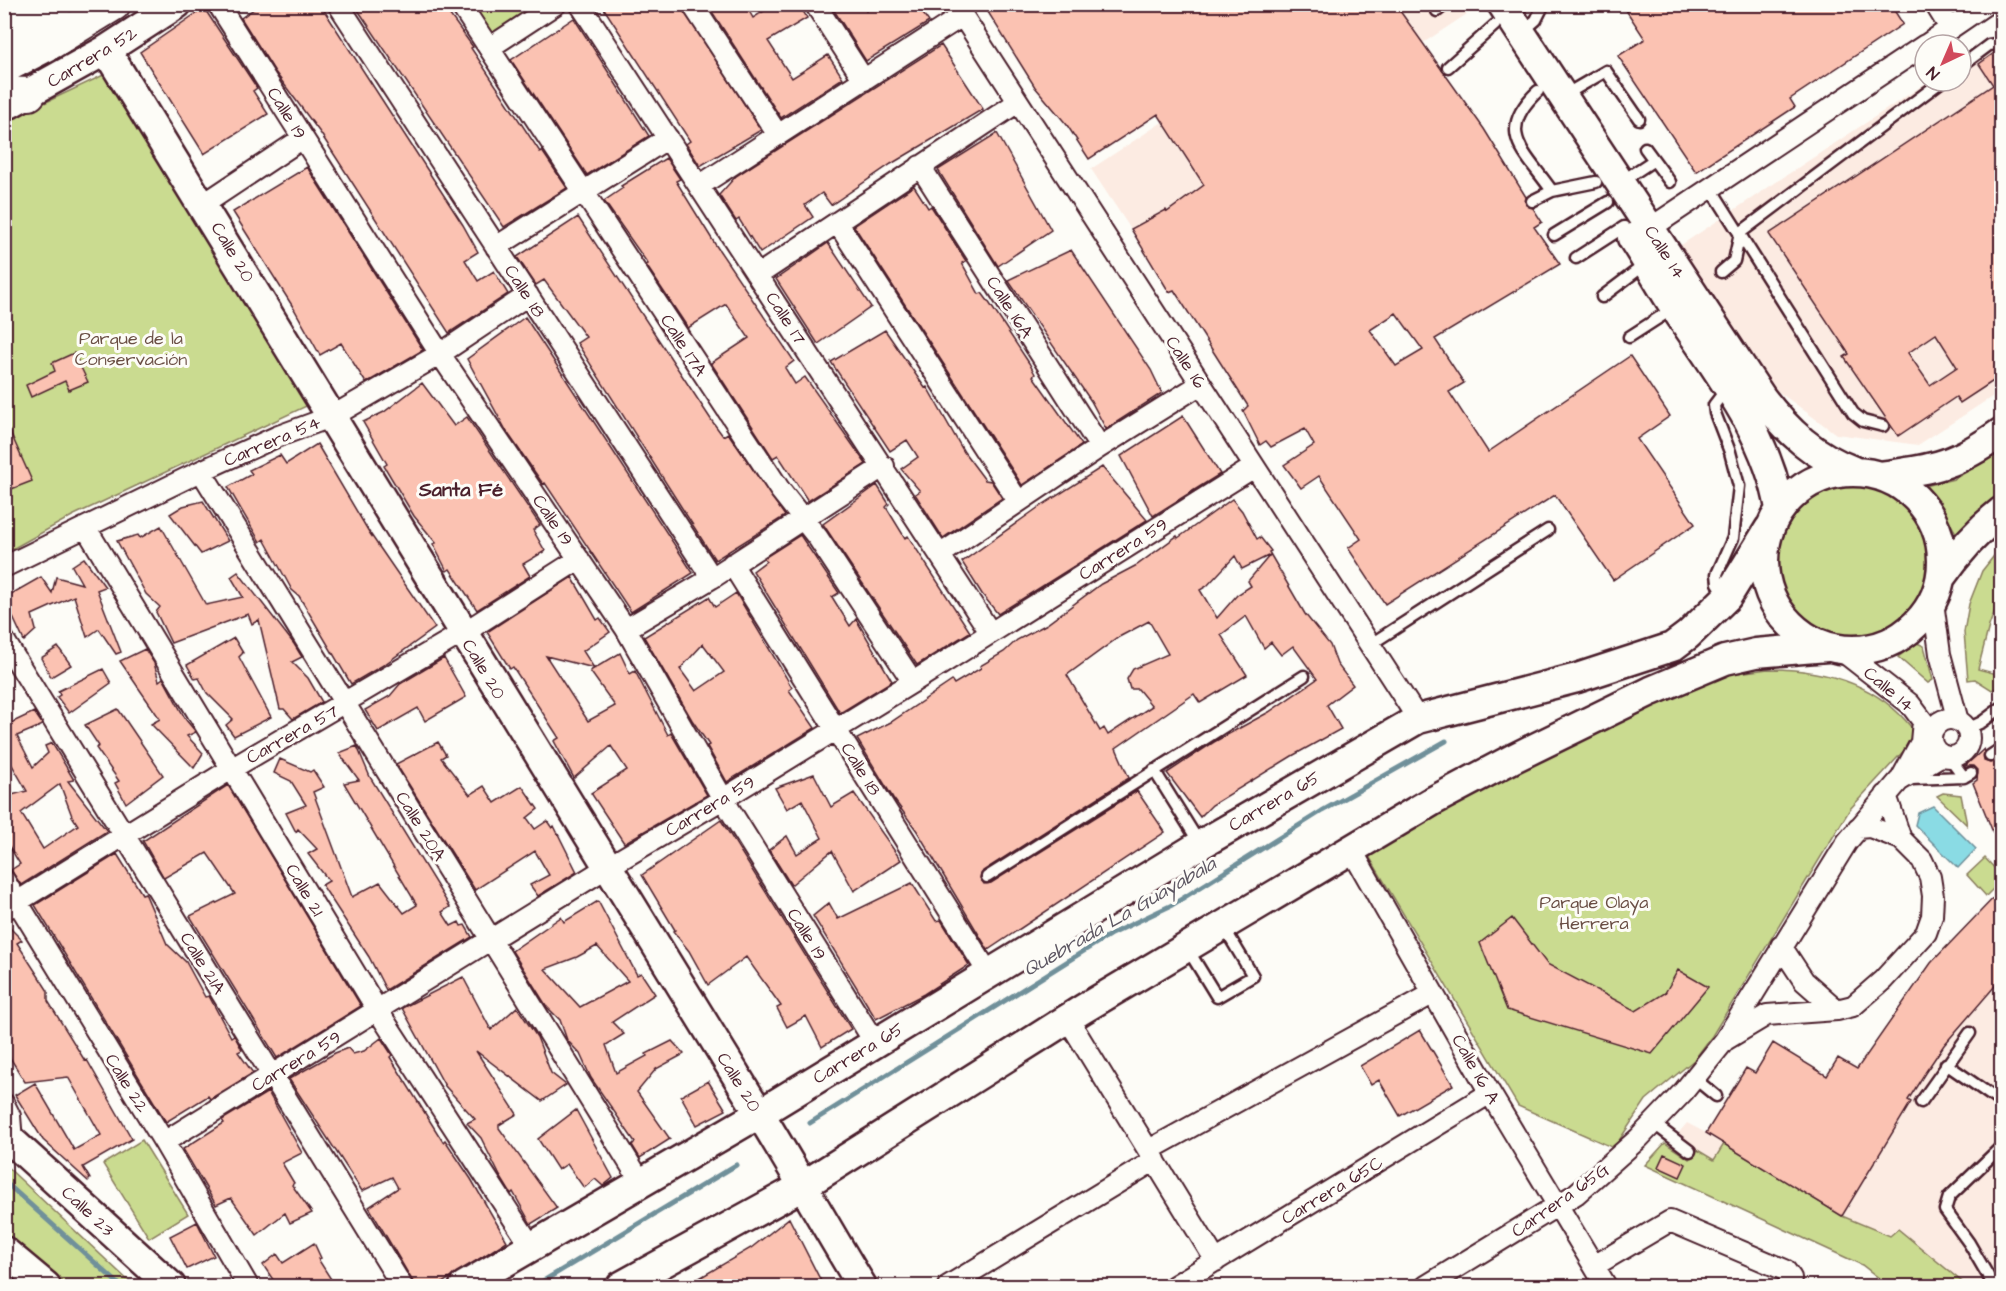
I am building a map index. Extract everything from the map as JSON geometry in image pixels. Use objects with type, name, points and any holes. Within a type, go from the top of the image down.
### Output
[{"type":"main road","points":[[4,32],[56,4]]},
{"type":"main road","name":"Carrera 52","points":[[4,67],[52,42],[114,4]]},
{"type":"main road","name":"Carrera 52","points":[[13,98],[106,50],[177,4]]},
{"type":"main road","name":"Calle 14","points":[[1500,17],[1608,189],[1776,417],[1808,448],[1828,461],[1867,474]]},
{"type":"main road","name":"Calle 20","points":[[106,50],[204,204],[462,634],[759,1114],[862,1287]]},
{"type":"main road","name":"Calle 14","points":[[1637,228],[1648,263],[1674,308],[1727,388],[1768,465],[1775,519]]},
{"type":"main road","points":[[1834,648],[1805,636],[1786,621],[1773,600],[1765,577],[1764,553],[1775,519],[1806,484],[1821,477],[1937,468],[1969,455],[2001,432]]},
{"type":"main road","points":[[1867,474],[1899,485],[1916,498],[1929,515],[1938,534],[1942,556],[1937,590]]},
{"type":"main road","points":[[621,1287],[801,1187],[1187,947],[1431,802],[1514,758],[1651,691],[1725,660],[1756,653],[1834,648],[1863,650],[1884,645],[1904,635],[1920,620],[1958,552],[1977,531],[2001,512]]},
{"type":"main road","name":"Carrera 65","points":[[464,1287],[759,1114],[1200,845],[1418,719],[1577,678],[1672,647],[1688,635],[1727,597],[1775,519]]},
{"type":"main road","name":"Calle 23","points":[[8,1138],[171,1287]]},
{"type":"main road","points":[[4,1251],[46,1287]]},
{"type":"street","name":"Calle 18","points":[[338,4],[712,578]]},
{"type":"street","name":"Calle 17A","points":[[460,4],[780,490],[913,682]]},
{"type":"street","points":[[489,48],[556,4]]},
{"type":"street","name":"Calle 17","points":[[580,4],[884,466],[990,632]]},
{"type":"street","points":[[692,4],[778,135]]},
{"type":"street","points":[[815,4],[864,80]]},
{"type":"street","points":[[1935,4],[1950,28]]},
{"type":"street","points":[[1943,33],[1986,4]]},
{"type":"street","name":"Calle 19","points":[[225,7],[303,138],[440,354],[626,629],[723,799],[875,1043]]},
{"type":"street","points":[[699,186],[864,80],[958,10]]},
{"type":"street","name":"Calle 16","points":[[958,10],[1418,719]]},
{"type":"street","points":[[1637,228],[1710,187],[1913,53]]},
{"type":"street","points":[[758,275],[1018,102]]},
{"type":"street","points":[[204,204],[303,138]]},
{"type":"street","points":[[496,247],[668,138]]},
{"type":"street","name":"Calle 16A","points":[[920,166],[1100,447]]},
{"type":"street","points":[[837,222],[1018,501]]},
{"type":"street","name":"Carrera 54","points":[[4,567],[201,471],[276,437],[333,416],[440,354],[528,295]]},
{"type":"street","points":[[941,554],[1100,447],[1201,384]]},
{"type":"street","points":[[626,629],[712,578],[884,466]]},
{"type":"street","name":"Carrera 59","points":[[164,1142],[378,1011],[606,867],[723,799],[913,682],[1254,467]]},
{"type":"street","name":"Calle 20A","points":[[201,471],[641,1182]]},
{"type":"street","name":"Calle 21","points":[[86,528],[378,1011],[531,1246]]},
{"type":"street","name":"Carrera 57","points":[[11,906],[231,769],[462,634],[579,559]]},
{"type":"street","name":"Calle 18","points":[[732,564],[989,974]]},
{"type":"street","points":[[1927,725],[1933,746],[1946,756],[1962,753],[1966,748],[1969,724],[1940,654],[1937,590]]},
{"type":"street","name":"Calle 21A","points":[[4,640],[402,1287]]},
{"type":"street","name":"Calle 14","points":[[1834,648],[1904,698],[1927,725]]},
{"type":"street","points":[[1927,725],[1952,719],[1969,724]]},
{"type":"street","points":[[1892,788],[1921,742],[1927,725]]},
{"type":"street","name":"Carrera 65G","points":[[1437,1284],[1596,1178],[1653,1123],[1725,1040],[1781,946],[1858,828],[1892,788],[1946,756]]},
{"type":"street","name":"Carrera 65G","points":[[1892,788],[1901,839]]},
{"type":"street","name":"Carrera 65G","points":[[1725,1040],[1767,1015],[1837,1010],[1853,1006],[1871,992],[1920,942],[1932,921],[1934,896],[1930,877],[1922,860],[1901,839],[1870,827],[1858,828]]},
{"type":"street","name":"Calle 16 A","points":[[1351,849],[1490,1093],[1606,1287]]},
{"type":"street","name":"Calle 22","points":[[4,880],[11,906],[164,1142],[248,1287]]},
{"type":"street","points":[[1781,946],[1804,981],[1837,1010]]},
{"type":"street","points":[[948,1287],[1152,1155],[1432,993]]},
{"type":"street","points":[[1068,1019],[1216,1261]]},
{"type":"street","name":"Carrera 65C","points":[[1174,1287],[1490,1093]]},
{"type":"street","points":[[4,1104],[10,1116],[8,1138]]},
{"type":"street","points":[[1594,1266],[1670,1221],[1679,1223],[1787,1278]]},
{"type":"lane","points":[[1433,4],[1437,11],[1446,4]]},
{"type":"lane","points":[[1448,67],[1500,17],[1536,20],[1544,4]]},
{"type":"lane","points":[[1973,57],[1989,45],[2001,43]]},
{"type":"lane","points":[[1552,191],[1515,138],[1515,118],[1550,94],[1606,71],[1639,119]]},
{"type":"lane","points":[[1720,272],[1734,261],[1740,234],[1926,93]]},
{"type":"lane","points":[[1645,148],[1670,182]]},
{"type":"lane","points":[[1554,236],[1608,189],[1654,160]]},
{"type":"lane","points":[[1710,187],[1853,413],[1863,421],[1883,426]]},
{"type":"lane","points":[[1532,201],[1552,191],[1608,189]]},
{"type":"lane","points":[[1576,258],[1637,228]]},
{"type":"lane","points":[[1602,297],[1648,263]]},
{"type":"lane","points":[[1629,337],[1674,308]]},
{"type":"lane","points":[[1727,388],[1714,405],[1739,486],[1733,538],[1717,574],[1718,583],[1727,597]]},
{"type":"lane","points":[[1371,644],[1548,530]]},
{"type":"lane","points":[[987,877],[1304,676]]},
{"type":"lane","points":[[1969,724],[2001,707]]},
{"type":"lane","points":[[1969,724],[2001,716]]},
{"type":"lane","points":[[1990,756],[2001,748]]},
{"type":"lane","points":[[1892,788],[1930,777],[1967,775],[1946,756]]},
{"type":"lane","points":[[1154,770],[1200,845]]},
{"type":"lane","points":[[1187,947],[1217,997],[1253,976],[1223,926]]},
{"type":"lane","points":[[1921,1102],[1970,1033]]},
{"type":"lane","points":[[1946,1065],[2001,1104]]},
{"type":"lane","points":[[1694,1078],[1716,1096]]},
{"type":"lane","points":[[1653,1123],[1690,1151]]},
{"type":"lane","points":[[1994,1287],[1969,1243],[1945,1210],[1949,1197],[2001,1146]]},
{"type":"shaded area","points":[[1340,5],[1465,5],[1470,12],[1134,234],[1091,169]]},
{"type":"shaded area","points":[[2001,33],[2001,391],[1918,445],[1836,434],[1767,383],[1678,247],[1913,92],[1973,93],[1973,52]]},
{"type":"shaded area","points":[[2001,890],[2001,1286],[1967,1286],[1898,1229],[1890,1235],[1875,1275],[1862,1265],[1645,1165],[1665,1143],[1669,1144],[1687,1123],[1706,1133],[1746,1068],[1755,1073],[1773,1043],[1827,1076],[1838,1058],[1857,1069],[1931,963]]},
{"type":"green space","points":[[467,5],[535,5],[489,36]]},
{"type":"green space","name":"Parque de la Conservación","points":[[112,71],[315,402],[72,516],[5,553],[4,122]]},
{"type":"green space","points":[[2001,452],[2001,495],[1958,536],[1943,512],[1921,487],[1954,479]]},
{"type":"green space","points":[[1852,486],[1881,491],[1894,498],[1905,508],[1915,519],[1922,532],[1927,561],[1922,590],[1915,603],[1905,614],[1894,624],[1881,631],[1852,636],[1823,631],[1810,624],[1799,614],[1789,603],[1782,590],[1777,561],[1782,532],[1789,519],[1799,508],[1810,498],[1823,491]]},
{"type":"green space","points":[[2001,547],[2001,594],[1989,626],[1978,669],[2001,675],[2001,686],[1992,690],[1975,679],[1968,680],[1964,632],[1969,604],[1982,571]]},
{"type":"green space","points":[[1917,643],[1924,646],[1933,680],[1928,683],[1898,657]]},
{"type":"green space","name":"Parque Olaya Herrera","points":[[1768,669],[1809,672],[1865,689],[1882,699],[1911,727],[1911,743],[1850,809],[1712,1036],[1694,1060],[1646,1100],[1614,1148],[1518,1106],[1364,848],[1516,765],[1700,683],[1730,674]]},
{"type":"green space","points":[[1943,793],[1961,795],[1967,825],[1937,796]]},
{"type":"green space","points":[[1985,858],[2001,875],[2001,881],[1986,896],[1967,875]]},
{"type":"green space","points":[[142,1140],[188,1214],[149,1238],[103,1164]]},
{"type":"green space","points":[[1665,1143],[1689,1159],[1696,1149],[1714,1160],[1724,1144],[1842,1216],[1890,1236],[1898,1229],[1967,1286],[1889,1286],[1862,1265],[1645,1165]]},
{"type":"green space","points":[[4,1164],[134,1286],[59,1286],[5,1237]]},
{"type":"water","points":[[1933,806],[1976,849],[1958,868],[1915,825],[1918,813]]},
{"type":"building","points":[[261,4],[320,4],[463,225],[478,252],[465,260],[478,281],[494,271],[508,294],[449,333],[321,134],[275,72],[241,18]]},
{"type":"building","points":[[354,4],[442,4],[473,47],[471,48],[540,152],[542,151],[567,188],[504,227]]},
{"type":"building","points":[[601,4],[680,4],[761,130],[700,166],[686,144],[690,141]]},
{"type":"building","points":[[707,4],[745,4],[753,18],[775,4],[799,4],[807,18],[768,41],[792,78],[828,55],[843,78],[781,118]]},
{"type":"building","points":[[830,4],[863,4],[866,11],[876,4],[916,4],[929,22],[866,61]]},
{"type":"building","points":[[983,4],[1395,4],[1484,129],[1526,197],[1526,205],[1533,208],[1542,222],[1534,227],[1560,264],[1435,339],[1464,383],[1449,392],[1488,452],[1630,356],[1670,416],[1637,439],[1695,524],[1613,580],[1555,495],[1385,604],[1348,548],[1361,539],[1319,476],[1301,488],[1284,465],[1314,445],[1305,429],[1271,447],[1266,441],[1260,445],[1243,411],[1248,406],[1174,290],[1169,292],[1131,229],[1166,210],[1167,212],[1204,185],[1158,114],[1089,159],[1067,125],[1035,87]],"holes":[[[1396,313],[1423,350],[1396,366],[1370,330]]]},
{"type":"building","points":[[1622,4],[1890,4],[1903,24],[1790,99],[1795,107],[1696,172],[1618,56],[1645,39]]},
{"type":"building","points":[[204,8],[257,88],[253,91],[268,114],[204,154],[140,52]]},
{"type":"building","points":[[574,18],[649,136],[587,175],[511,60]]},
{"type":"building","points":[[941,45],[983,109],[891,164],[831,205],[822,193],[805,205],[813,217],[760,253],[739,219],[736,221],[719,195],[736,176]]},
{"type":"building","points":[[1997,51],[2001,51],[2001,376],[1960,403],[1956,397],[1898,436],[1844,357],[1849,354],[1769,234],[1993,85],[1979,64]],"holes":[[[1936,334],[1957,367],[1930,385],[1908,353]]]},
{"type":"building","points":[[997,133],[1051,230],[998,266],[938,170]]},
{"type":"building","points":[[666,158],[680,179],[676,181],[715,244],[794,361],[785,368],[795,384],[805,377],[866,464],[808,501],[778,455],[773,458],[711,363],[749,338],[726,304],[688,328],[646,265],[648,264],[604,201],[623,188],[621,186]]},
{"type":"building","points":[[307,167],[423,350],[366,383],[341,343],[320,355],[293,307],[233,212]]},
{"type":"building","points":[[914,186],[928,208],[931,206],[966,261],[962,263],[979,294],[982,293],[988,301],[1029,363],[1035,374],[1033,376],[1082,445],[1022,485],[854,226]]},
{"type":"building","points":[[578,217],[712,421],[723,436],[728,433],[785,516],[715,560],[577,343],[586,337],[544,280],[536,285],[517,257]]},
{"type":"building","points":[[828,243],[871,307],[818,344],[776,279]]},
{"type":"building","points":[[1071,250],[1151,370],[1162,393],[1106,429],[1091,401],[1008,280]]},
{"type":"building","points":[[525,317],[693,573],[631,612],[545,483],[543,484],[507,432],[467,359]]},
{"type":"building","points":[[885,330],[925,388],[927,387],[964,452],[985,480],[991,481],[1002,498],[943,538],[915,494],[920,491],[901,469],[918,457],[907,440],[890,451],[831,362]]},
{"type":"building","points":[[74,353],[88,382],[69,390],[65,381],[31,397],[26,385],[55,371],[52,363]]},
{"type":"building","points":[[422,383],[454,426],[467,417],[540,525],[533,530],[545,551],[523,564],[530,576],[477,610],[450,569],[447,571],[433,544],[436,543],[414,516],[384,466],[387,464],[363,422],[384,412]]},
{"type":"building","points":[[1183,416],[1220,474],[1153,516],[1121,456]]},
{"type":"building","points":[[4,418],[32,481],[4,492]]},
{"type":"building","points":[[317,444],[369,532],[435,628],[385,664],[351,684],[299,596],[292,590],[264,539],[260,542],[228,487],[252,474],[249,470],[280,455],[286,464]]},
{"type":"building","points":[[1102,467],[1147,520],[998,614],[962,562],[1039,507]]},
{"type":"building","points":[[877,485],[889,504],[886,507],[905,538],[908,536],[970,632],[917,665],[823,524]]},
{"type":"building","points":[[1232,499],[1242,511],[1257,539],[1260,537],[1271,551],[1269,552],[1305,614],[1330,645],[1337,664],[1353,685],[1327,705],[1341,729],[1212,805],[1200,817],[1167,773],[1214,742],[1269,712],[1317,679],[1293,646],[1281,655],[1271,642],[1264,648],[1246,616],[1221,635],[1247,675],[1200,703],[1194,694],[1116,748],[1129,778],[983,871],[980,878],[984,884],[991,883],[1137,791],[1165,832],[988,950],[917,831],[893,798],[857,739],[891,722],[952,681],[954,684],[981,668],[980,666],[1004,652],[1017,640],[1047,624],[1101,584],[1137,565],[1177,536],[1178,538]],"holes":[[[1270,555],[1248,581],[1251,586],[1237,595],[1217,618],[1200,590],[1207,586],[1235,556],[1242,569]],[[1149,621],[1168,654],[1133,669],[1127,679],[1130,689],[1138,689],[1152,706],[1108,735],[1104,728],[1100,731],[1067,675],[1119,637]]]},
{"type":"building","points":[[203,501],[228,541],[201,554],[170,514],[183,506]]},
{"type":"building","points":[[161,526],[206,605],[243,597],[231,577],[238,572],[294,644],[302,657],[292,662],[308,678],[322,702],[293,719],[284,709],[280,709],[259,620],[252,624],[248,614],[171,643],[156,612],[160,607],[146,594],[117,541],[138,535],[140,538]]},
{"type":"building","points":[[800,535],[839,593],[832,597],[850,626],[856,619],[892,681],[840,713],[753,571],[766,561],[764,558]]},
{"type":"building","points":[[84,558],[105,587],[97,590],[121,652],[116,654],[99,629],[87,637],[74,596],[32,615],[36,630],[24,641],[4,598],[41,577],[52,593],[56,577],[82,584],[72,566]]},
{"type":"building","points":[[572,577],[597,620],[600,618],[610,632],[583,651],[594,668],[546,656],[588,721],[615,706],[590,671],[620,653],[630,674],[635,671],[668,735],[671,733],[707,795],[624,843],[591,793],[627,770],[611,746],[574,778],[554,741],[559,738],[513,667],[510,669],[487,632]]},
{"type":"building","points":[[736,593],[786,677],[792,688],[789,690],[815,728],[727,782],[707,746],[709,745],[644,637],[709,597],[715,607]],"holes":[[[703,644],[724,672],[696,691],[680,669]]]},
{"type":"building","points":[[234,638],[243,653],[239,657],[271,717],[234,736],[226,725],[233,719],[207,693],[199,678],[195,679],[187,665]]},
{"type":"building","points":[[58,647],[71,665],[51,677],[41,658]]},
{"type":"building","points":[[145,649],[154,663],[159,681],[163,678],[186,720],[196,732],[187,736],[203,753],[194,768],[151,724],[160,719],[120,661]]},
{"type":"building","points":[[444,658],[466,697],[425,721],[418,708],[378,731],[365,710],[390,696],[400,684]]},
{"type":"building","points":[[103,669],[111,683],[69,713],[57,697],[60,695],[58,691]]},
{"type":"building","points":[[118,709],[163,775],[126,803],[115,783],[119,781],[96,748],[99,746],[85,725]]},
{"type":"building","points":[[4,711],[11,723],[34,712],[43,725],[17,736],[33,767],[48,753],[45,746],[52,743],[74,780],[68,781],[107,831],[21,885],[11,870],[20,864],[4,838],[4,797],[27,791],[4,751]],"holes":[[[60,784],[72,816],[78,825],[43,849],[21,813]]]},
{"type":"building","points":[[438,742],[446,755],[441,758],[470,795],[484,786],[495,803],[522,786],[538,809],[527,818],[535,829],[547,821],[552,828],[554,826],[577,872],[538,896],[530,885],[549,875],[535,851],[475,890],[396,764]]},
{"type":"building","points":[[357,746],[370,777],[450,907],[442,912],[451,926],[459,922],[461,926],[465,925],[472,937],[386,990],[369,957],[322,885],[329,881],[308,854],[317,849],[298,829],[296,832],[286,813],[306,805],[291,781],[274,773],[280,759],[310,772],[313,770],[324,787],[313,792],[352,897],[380,882],[404,913],[417,905],[344,783],[359,780],[339,753]]},
{"type":"building","points":[[1984,749],[1984,761],[1990,763],[1995,761],[2001,769],[2001,852],[1973,783],[1977,780],[1978,770],[1974,766],[1965,766]]},
{"type":"building","points":[[814,774],[831,807],[854,793],[901,860],[854,891],[832,851],[791,885],[769,850],[787,836],[797,854],[822,838],[802,800],[787,809],[775,788]]},
{"type":"building","points":[[228,785],[361,1006],[277,1058],[190,916],[235,894],[207,853],[164,878],[143,841]]},
{"type":"building","points":[[721,820],[851,1029],[822,1047],[806,1016],[787,1027],[777,1008],[781,1006],[746,957],[708,985],[689,951],[673,931],[675,930],[642,875]]},
{"type":"building","points":[[117,854],[142,894],[145,893],[167,944],[186,962],[205,997],[209,996],[231,1037],[234,1035],[242,1050],[238,1052],[253,1073],[210,1099],[208,1096],[166,1122],[35,905]]},
{"type":"building","points":[[912,883],[936,921],[941,920],[969,965],[924,994],[876,1019],[813,916],[829,903],[838,919]]},
{"type":"building","points":[[2001,890],[2001,979],[1944,1045],[1925,1073],[1908,1100],[1911,1102],[1842,1216],[1706,1133],[1746,1068],[1755,1073],[1773,1043],[1827,1076],[1838,1058],[1857,1069],[1931,963]]},
{"type":"building","points":[[598,901],[637,975],[641,973],[655,994],[612,1022],[624,1034],[606,1045],[616,1073],[672,1041],[684,1054],[656,1069],[637,1092],[670,1139],[640,1158],[632,1145],[635,1142],[591,1078],[580,1054],[567,1040],[560,1020],[547,1007],[512,951],[561,917],[564,922]],"holes":[[[597,946],[628,981],[580,1007],[545,969],[577,957]]]},
{"type":"building","points":[[1512,918],[1547,964],[1636,1011],[1665,993],[1678,970],[1708,987],[1652,1054],[1507,1010],[1480,943]]},
{"type":"building","points":[[4,922],[22,940],[17,943],[48,991],[48,1001],[85,1061],[87,1060],[132,1139],[83,1167],[90,1179],[88,1181],[43,1140],[15,1095],[35,1083],[74,1150],[101,1135],[68,1077],[25,1082],[4,1048]]},
{"type":"building","points":[[463,977],[491,1030],[517,1007],[537,1037],[551,1073],[566,1085],[542,1101],[476,1051],[517,1114],[499,1125],[499,1128],[557,1208],[531,1224],[513,1192],[511,1194],[500,1176],[481,1138],[467,1123],[475,1119],[445,1086],[402,1008]]},
{"type":"building","points":[[1420,1030],[1453,1085],[1400,1116],[1379,1080],[1371,1085],[1360,1066]]},
{"type":"building","points":[[381,1038],[392,1055],[390,1057],[443,1142],[445,1140],[471,1179],[507,1241],[436,1287],[416,1287],[369,1207],[398,1188],[392,1177],[362,1191],[289,1079],[335,1053],[348,1048],[353,1054],[364,1051]]},
{"type":"building","points":[[708,1081],[726,1110],[697,1125],[681,1096]]},
{"type":"building","points":[[268,1092],[302,1153],[282,1163],[294,1183],[292,1185],[312,1213],[290,1223],[285,1213],[257,1235],[231,1198],[216,1205],[183,1149],[224,1123],[222,1120]]},
{"type":"building","points":[[576,1110],[613,1178],[603,1186],[595,1179],[584,1188],[567,1164],[558,1170],[538,1139]]},
{"type":"building","points":[[1664,1154],[1686,1164],[1680,1177],[1658,1167]]},
{"type":"building","points":[[789,1218],[824,1287],[684,1287],[751,1248]]},
{"type":"building","points":[[197,1222],[214,1256],[187,1269],[170,1236]]},
{"type":"building","points":[[314,1243],[321,1258],[318,1259],[336,1287],[278,1287],[263,1265],[277,1254],[283,1263]]},
{"type":"waterway","name":"Quebrada La Guayabala","points":[[810,1123],[1111,934],[1172,905],[1322,811],[1446,741]]},
{"type":"waterway","name":"Quebrada La Guayabala","points":[[535,1286],[736,1165]]},
{"type":"waterway","name":"Quebrada La Guayabala","points":[[4,1181],[121,1286]]},
{"type":"district","name":"Santa Fé","points":[[461,489]]}]
